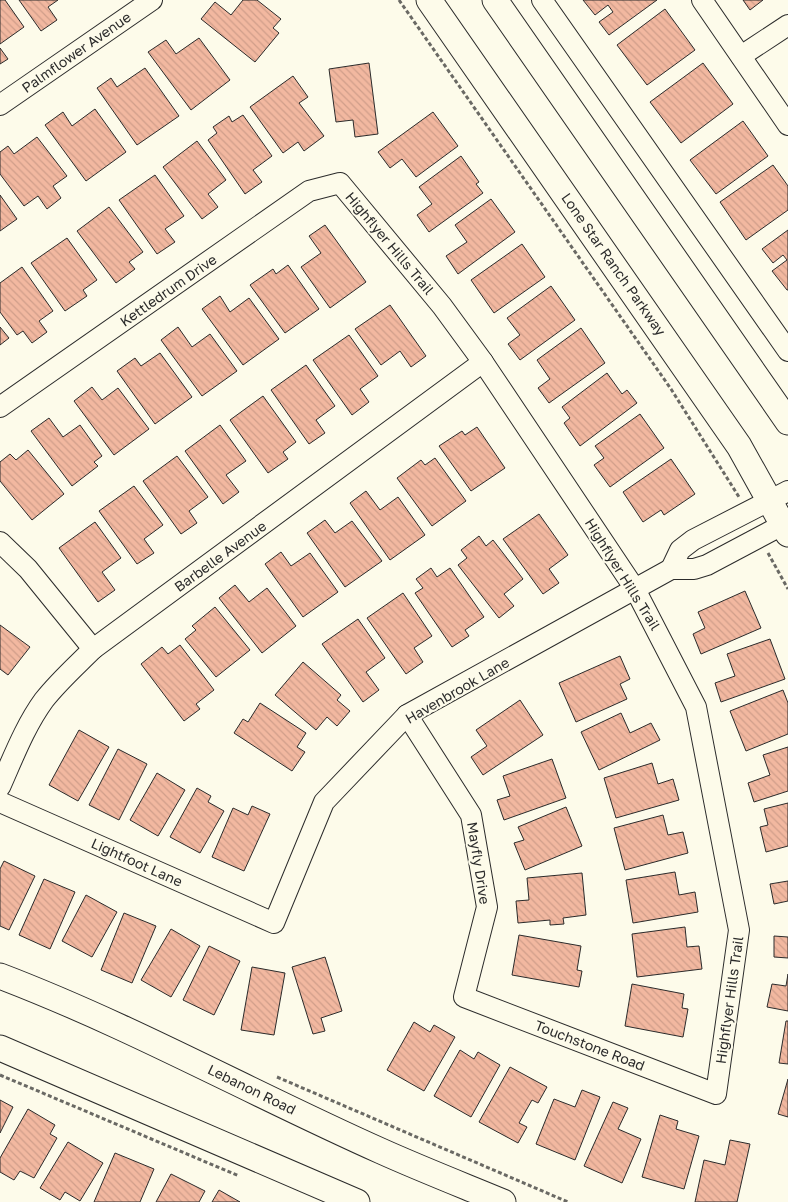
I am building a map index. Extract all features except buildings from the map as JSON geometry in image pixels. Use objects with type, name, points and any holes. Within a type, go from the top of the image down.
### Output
[{"type":"main road","name":"Lone Star Ranch Parkway","points":[[429,0],[739,446],[779,495],[786,527]]},
{"type":"main road","points":[[495,0],[788,422]]},
{"type":"main road","name":"Lebanon Road","points":[[0,976],[194,1062],[380,1151],[503,1202]]},
{"type":"main road","points":[[0,1048],[357,1202]]},
{"type":"street","name":"Palmflower Avenue","points":[[0,105],[152,0]]},
{"type":"street","points":[[542,0],[788,350]]},
{"type":"street","points":[[702,0],[788,125]]},
{"type":"street","points":[[740,56],[788,25]]},
{"type":"street","name":"Highflyer Hills Trail","points":[[340,182],[442,306],[483,362],[635,589],[696,707],[739,930],[716,1094]]},
{"type":"street","name":"Kettledrum Drive","points":[[0,407],[309,191],[340,182]]},
{"type":"street","name":"Barbelle Avenue","points":[[0,788],[27,727],[44,701],[62,679],[93,650],[483,362]]},
{"type":"street","points":[[671,569],[680,550],[693,540],[779,495]]},
{"type":"street","name":"Havenbrook Lane","points":[[274,923],[324,802],[407,715],[671,569],[694,569],[708,565],[759,537],[786,527]]},
{"type":"street","points":[[0,542],[28,569],[93,650]]},
{"type":"street","name":"Mayfly Drive","points":[[407,715],[471,815],[488,907],[464,997]]},
{"type":"street","name":"Lightfoot Lane","points":[[0,802],[274,923]]},
{"type":"street","name":"Touchstone Road","points":[[464,997],[716,1094]]},
{"type":"path","points":[[399,0],[671,389],[748,512]]},
{"type":"path","points":[[759,537],[788,588]]},
{"type":"path","points":[[0,1075],[242,1178]]}]
